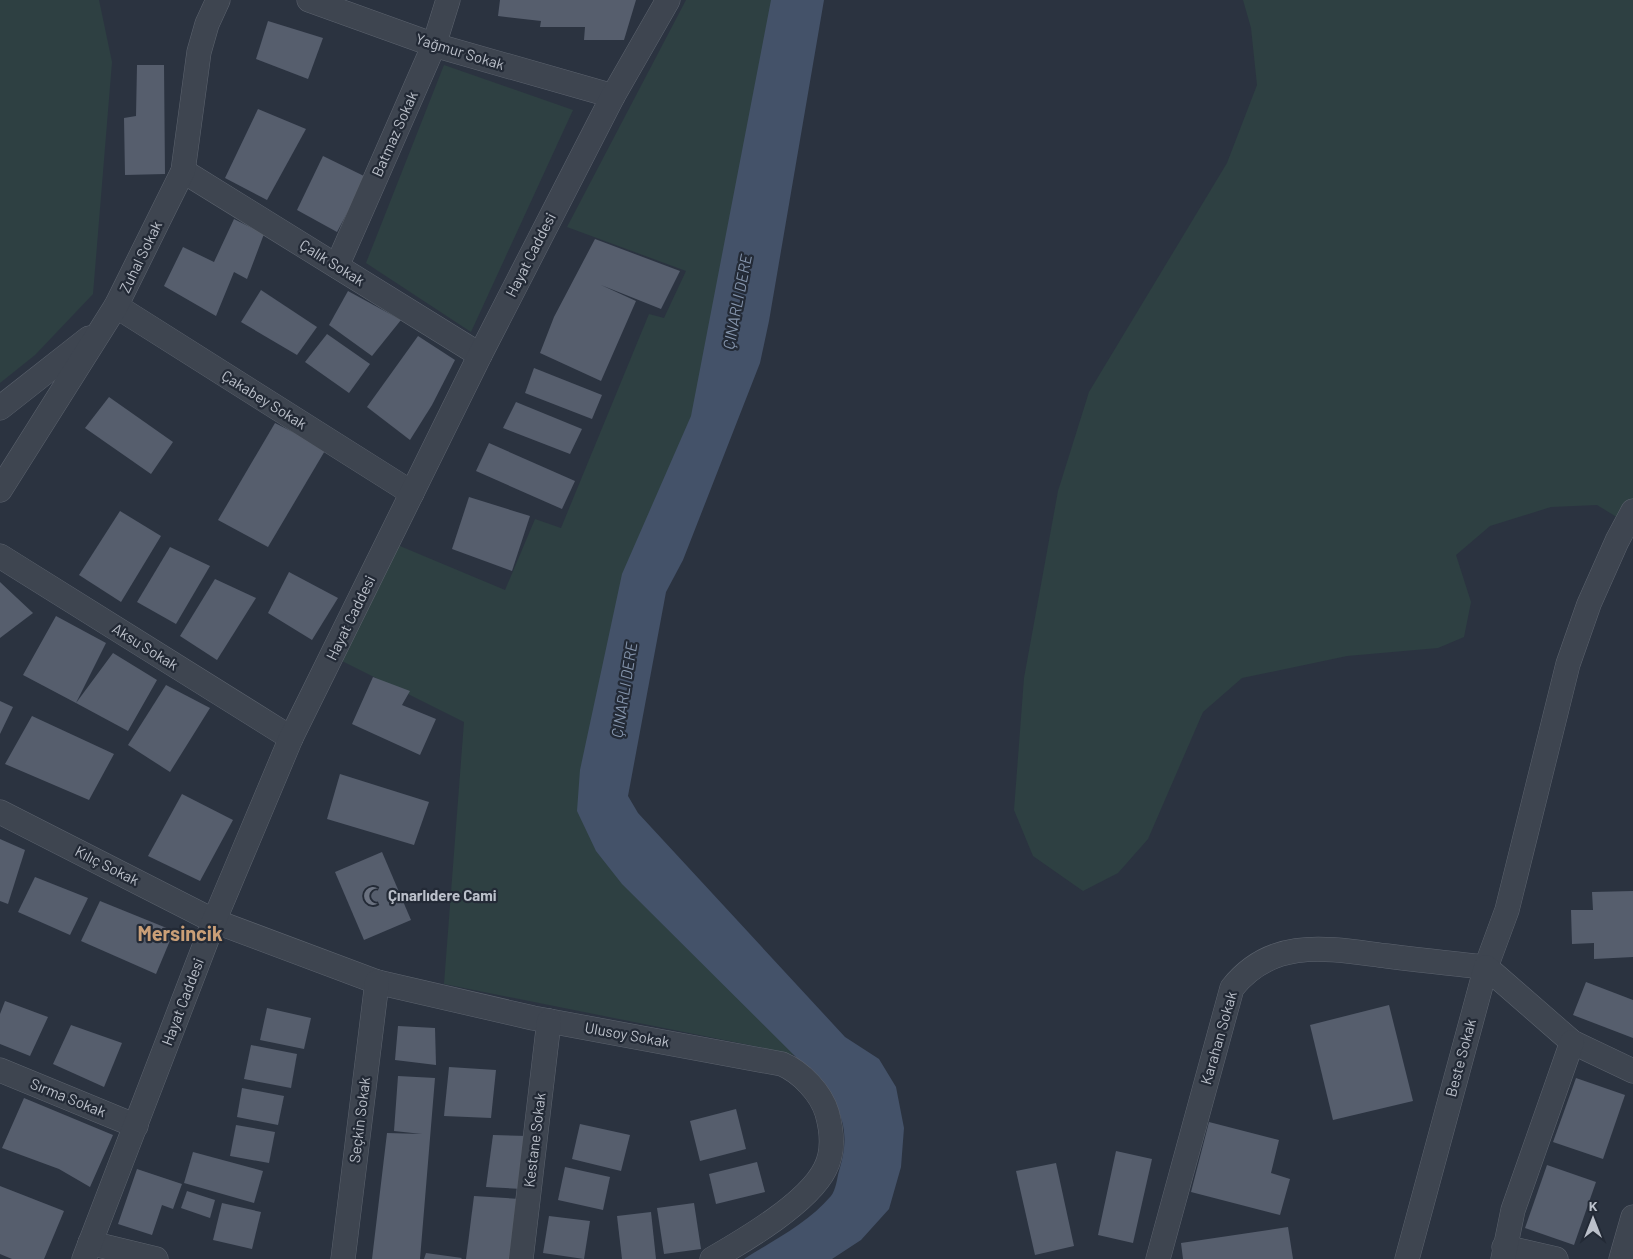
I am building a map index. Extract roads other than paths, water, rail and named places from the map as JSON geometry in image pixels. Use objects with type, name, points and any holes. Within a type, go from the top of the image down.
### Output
[{"type":"street","name":"Zuhal Sokak","points":[[0,490],[104,327],[183,171],[200,52],[207,24],[218,0]]},
{"type":"street","name":"Yağmur Sokak","points":[[309,0],[434,45],[613,96]]},
{"type":"street","name":"Batmaz Sokak","points":[[337,266],[434,45],[448,0]]},
{"type":"street","name":"Hayat Caddesi","points":[[87,1251],[214,921],[291,738],[480,355],[613,96],[668,0]]},
{"type":"street","name":"Çalık Sokak","points":[[183,171],[480,355]]},
{"type":"street","name":"Çakabey Sokak","points":[[116,306],[412,493]]},
{"type":"street","points":[[0,408],[104,327]]},
{"type":"street","name":"Beste Sokak","points":[[1407,1259],[1486,967],[1507,910],[1568,664],[1589,604],[1617,541],[1633,511]]},
{"type":"street","name":"Aksu Sokak","points":[[0,556],[291,738]]},
{"type":"street","name":"Kılıç Sokak","points":[[0,812],[214,921]]},
{"type":"street","name":"Ulusoy Sokak","points":[[214,921],[378,982],[549,1021],[782,1064],[794,1069],[824,1104],[831,1140],[830,1156],[816,1182],[753,1235],[712,1259]]},
{"type":"street","name":"Karahan Sokak","points":[[1158,1259],[1232,988],[1243,974],[1258,964],[1277,956],[1319,948],[1486,967]]},
{"type":"street","points":[[1486,967],[1572,1042],[1633,1071]]},
{"type":"street","name":"Seçkin Sokak","points":[[343,1259],[378,982]]},
{"type":"street","name":"Kestane Sokak","points":[[521,1259],[549,1021]]},
{"type":"street","points":[[1556,1259],[1503,1253],[1513,1210],[1572,1042]]},
{"type":"street","name":"Sırma Sokak","points":[[0,1070],[136,1126]]},
{"type":"street","points":[[1621,1259],[1633,1217]]},
{"type":"street","points":[[87,1251],[156,1259]]},
{"type":"water","name":"ÇINARLI DERE","points":[[771,0],[824,0],[769,321],[760,363],[683,560],[666,592],[628,796],[638,813],[845,1037],[879,1059],[896,1087],[904,1128],[901,1167],[889,1209],[861,1240],[832,1259],[744,1259],[812,1215],[833,1193],[843,1155],[844,1141],[844,1128],[836,1105],[810,1071],[622,884],[596,851],[577,811],[580,770],[622,574],[691,416]]},
{"type":"place","name":"Çınarlıdere Cami","points":[[373,896]]},
{"type":"district","name":"Mersincik","points":[[180,934]]}]
